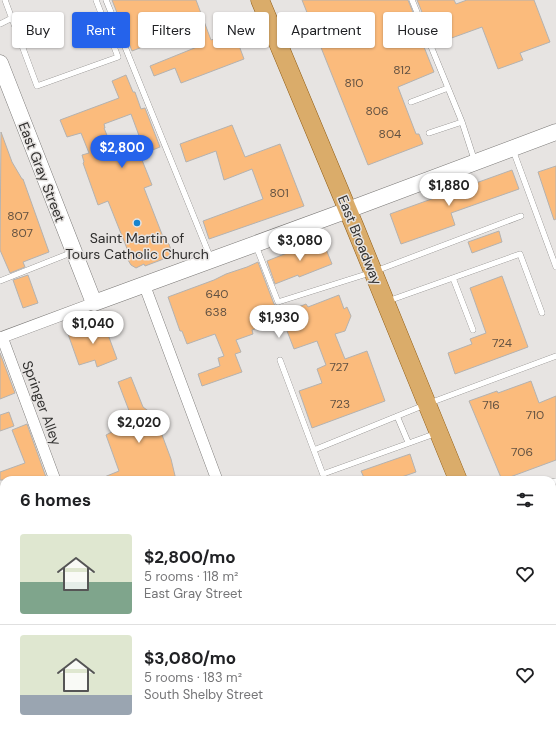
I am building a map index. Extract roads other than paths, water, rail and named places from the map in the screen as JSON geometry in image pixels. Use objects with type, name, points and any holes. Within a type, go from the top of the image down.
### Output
[{"type":"main road","name":"East Broadway","points":[[260,0],[386,302],[456,476]]},
{"type":"main road","name":"East Gray Street","points":[[0,62],[94,303]]},
{"type":"main road","points":[[94,303],[556,132]]},
{"type":"street","points":[[144,284],[216,476]]},
{"type":"street","points":[[1,337],[94,303]]},
{"type":"street","name":"Springer Alley","points":[[1,337],[53,476]]},
{"type":"lane","points":[[0,24],[12,18],[5,0]]},
{"type":"lane","points":[[23,48],[37,86],[118,57],[96,0]]},
{"type":"lane","points":[[106,0],[211,260]]},
{"type":"lane","points":[[412,0],[462,122],[475,162]]},
{"type":"lane","points":[[411,102],[448,88]]},
{"type":"lane","points":[[429,133],[462,122]]},
{"type":"lane","points":[[512,148],[556,266]]},
{"type":"lane","points":[[255,244],[278,302],[373,272],[521,216]]},
{"type":"lane","points":[[0,280],[73,251]]},
{"type":"lane","points":[[386,302],[520,254],[542,313]]},
{"type":"lane","points":[[453,278],[473,330]]},
{"type":"lane","points":[[314,450],[427,404],[556,356]]},
{"type":"lane","points":[[280,360],[323,474],[439,432]]},
{"type":"lane","points":[[398,416],[408,442]]},
{"type":"place","name":"Saint Martin of Tours Catholic Church","points":[[137,223]]}]
